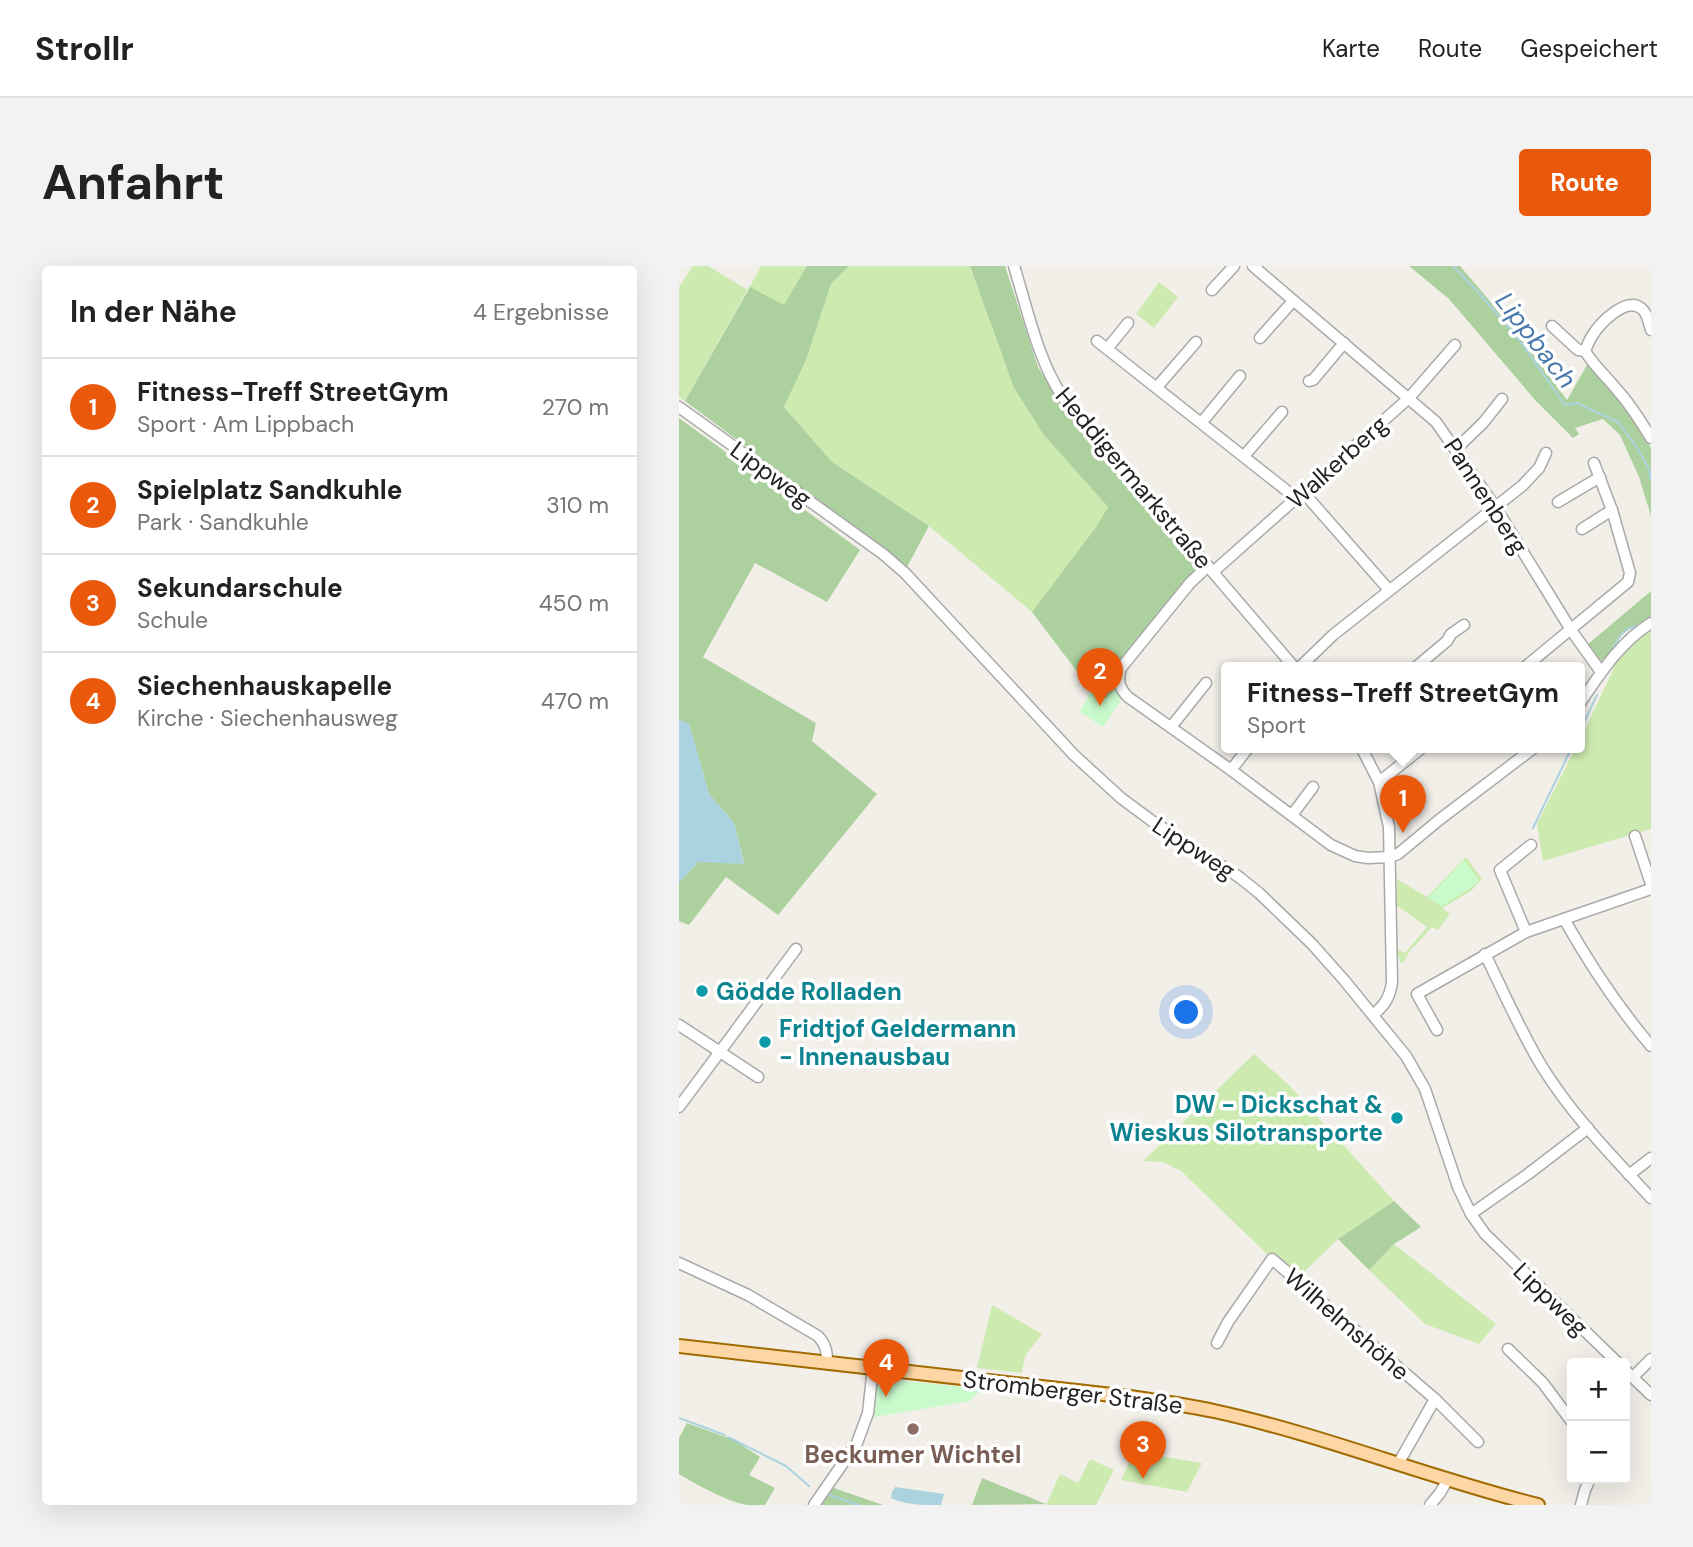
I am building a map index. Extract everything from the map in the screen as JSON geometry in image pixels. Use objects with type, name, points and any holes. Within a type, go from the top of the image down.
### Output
[{"type":"main road","name":"Stromberger Straße","points":[[679,1346],[1130,1397],[1184,1406],[1288,1431],[1538,1505]]},
{"type":"street","name":"Heddigermarkstraße","points":[[1014,266],[1045,365],[1062,396],[1293,662]]},
{"type":"street","points":[[1212,290],[1234,266]]},
{"type":"street","name":"Pannenberg","points":[[1253,266],[1436,422],[1496,508],[1571,630],[1601,672]]},
{"type":"street","points":[[1260,338],[1293,301]]},
{"type":"street","points":[[1585,351],[1604,321],[1629,306],[1643,310],[1651,330]]},
{"type":"street","points":[[1107,349],[1128,323]]},
{"type":"street","points":[[1552,326],[1579,350],[1585,351],[1636,413],[1651,438]]},
{"type":"street","points":[[1097,341],[1244,456],[1300,495],[1389,590]]},
{"type":"street","points":[[1157,387],[1196,342]]},
{"type":"street","points":[[1309,381],[1313,380],[1344,344]]},
{"type":"street","name":"Walkerberg","points":[[1171,727],[1122,691],[1118,675],[1121,667],[1190,583],[1300,495],[1409,398],[1455,345]]},
{"type":"street","points":[[1202,422],[1240,376]]},
{"type":"street","points":[[1456,449],[1483,423],[1502,399]]},
{"type":"street","name":"Lippweg","points":[[679,407],[883,554],[905,573],[1074,755],[1121,798],[1239,877],[1312,944],[1406,1056],[1425,1089],[1458,1187],[1471,1214],[1485,1234],[1613,1358]]},
{"type":"street","points":[[1244,456],[1282,412]]},
{"type":"street","points":[[1303,662],[1389,590],[1522,486],[1539,468],[1546,453]]},
{"type":"street","points":[[1531,662],[1627,582],[1630,573],[1612,510],[1594,463]]},
{"type":"street","points":[[1558,502],[1600,477]]},
{"type":"street","points":[[1582,529],[1612,510]]},
{"type":"street","points":[[1585,696],[1601,672],[1638,631],[1651,623]]},
{"type":"street","points":[[1422,662],[1464,625]]},
{"type":"street","points":[[1206,682],[1171,727],[1331,845],[1355,856],[1368,858],[1398,854],[1527,753]]},
{"type":"street","points":[[1231,770],[1244,753]]},
{"type":"street","points":[[1364,753],[1379,782],[1389,827],[1391,991],[1384,1004],[1373,1015]]},
{"type":"street","points":[[1379,782],[1415,753]]},
{"type":"street","points":[[1292,815],[1313,787]]},
{"type":"street","points":[[1437,1030],[1417,994],[1526,932],[1650,891],[1635,836]]},
{"type":"street","points":[[1526,932],[1500,870],[1531,845]]},
{"type":"street","points":[[1564,919],[1605,989],[1651,1046]]},
{"type":"street","points":[[679,1107],[796,949]]},
{"type":"street","points":[[1485,954],[1541,1064],[1561,1095],[1651,1198]]},
{"type":"street","points":[[679,1025],[758,1077]]},
{"type":"street","points":[[1471,1214],[1588,1128]]},
{"type":"street","points":[[1629,1175],[1651,1158]]},
{"type":"street","name":"Wilhelmshöhe","points":[[1217,1343],[1228,1322],[1272,1259],[1435,1399],[1478,1442]]},
{"type":"street","points":[[679,1262],[748,1295],[818,1336],[825,1343],[827,1363]]},
{"type":"street","points":[[1508,1349],[1543,1383],[1571,1421]]},
{"type":"street","points":[[1630,1372],[1651,1359]]},
{"type":"street","points":[[814,1505],[857,1443],[868,1413],[873,1368]]},
{"type":"street","points":[[1630,1374],[1651,1395]]},
{"type":"street","points":[[1398,1464],[1435,1399]]},
{"type":"street","points":[[1432,1504],[1448,1479]]},
{"type":"street","points":[[1581,1505],[1588,1484]]},
{"type":"green space","points":[[693,266],[708,266],[747,290],[685,401],[679,397],[679,287]]},
{"type":"green space","points":[[761,266],[807,266],[785,306],[749,287]]},
{"type":"green space","points":[[807,266],[849,266],[831,284],[806,360],[784,407],[832,462],[929,526],[907,567],[685,401],[750,287],[784,305]]},
{"type":"green space","points":[[849,266],[970,266],[1014,388],[1043,434],[1108,507],[1032,612],[929,526],[832,462],[784,407],[806,360],[831,284]]},
{"type":"green space","points":[[970,266],[1005,266],[1038,367],[1053,391],[1199,564],[1107,677],[1115,690],[1105,700],[1091,690],[1032,612],[1108,507],[1043,434],[1014,388]]},
{"type":"green space","points":[[1409,266],[1460,266],[1518,334],[1567,400],[1588,363],[1631,416],[1651,448],[1651,516],[1639,477],[1620,435],[1603,419],[1575,428],[1579,434],[1573,438],[1536,401],[1449,299]]},
{"type":"green space","points":[[1159,282],[1178,297],[1154,328],[1136,314]]},
{"type":"green space","points":[[679,418],[860,550],[827,602],[755,563],[703,657],[816,723],[812,741],[877,794],[778,915],[726,877],[689,925],[679,921],[679,883],[698,862],[744,863],[734,823],[709,794],[689,724],[679,720]]},
{"type":"green space","points":[[1651,591],[1651,620],[1624,633],[1601,661],[1587,645]]},
{"type":"green space","points":[[1651,629],[1651,829],[1543,861],[1537,824],[1573,753],[1585,753],[1585,729],[1620,655],[1631,643]]},
{"type":"green space","points":[[1091,690],[1105,699],[1115,690],[1121,700],[1103,727],[1080,712]]},
{"type":"green space","points":[[1466,857],[1482,879],[1471,891],[1444,907],[1450,914],[1438,930],[1432,927],[1401,963],[1396,949],[1405,953],[1427,927],[1396,905],[1397,879],[1427,897]]},
{"type":"green space","points":[[1464,860],[1479,880],[1442,906],[1428,898]]},
{"type":"green space","points":[[1254,1054],[1288,1084],[1394,1201],[1338,1239],[1299,1277],[1272,1259],[1181,1171],[1163,1162],[1143,1161]]},
{"type":"green space","points":[[1394,1201],[1421,1227],[1394,1244],[1369,1270],[1338,1239]]},
{"type":"green space","points":[[1394,1244],[1496,1324],[1479,1344],[1425,1324],[1369,1270]]},
{"type":"green space","points":[[992,1305],[1042,1334],[1025,1356],[1022,1373],[977,1368]]},
{"type":"green space","points":[[877,1378],[981,1389],[970,1401],[868,1418]]},
{"type":"green space","points":[[687,1423],[734,1440],[760,1457],[749,1475],[775,1488],[765,1505],[732,1501],[679,1474],[679,1438]]},
{"type":"green space","points":[[1134,1452],[1202,1463],[1187,1492],[1121,1480]]},
{"type":"green space","points":[[1090,1459],[1114,1470],[1096,1505],[1046,1505],[1060,1474],[1078,1483]]},
{"type":"green space","points":[[982,1478],[1046,1504],[972,1505]]},
{"type":"green space","points":[[831,1487],[883,1505],[821,1505],[821,1498]]},
{"type":"water","points":[[679,720],[689,723],[709,794],[734,823],[744,864],[698,862],[679,883]]},
{"type":"water","points":[[895,1487],[944,1494],[941,1505],[921,1505],[891,1498]]},
{"type":"waterway","name":"Lippbach","points":[[1453,266],[1520,341],[1565,405],[1577,403],[1618,422],[1636,446],[1649,469],[1651,480]]},
{"type":"waterway","name":"Lippbach","points":[[1611,652],[1625,631],[1641,625]]},
{"type":"waterway","name":"Lippbach","points":[[1585,720],[1597,695]]},
{"type":"waterway","name":"Lippbach","points":[[1533,828],[1569,753]]},
{"type":"waterway","points":[[679,1418],[725,1435]]},
{"type":"waterway","points":[[728,1437],[786,1466],[809,1486]]},
{"type":"waterway","points":[[829,1495],[858,1505]]},
{"type":"place","name":"Spielplatz Sandkuhle","points":[[1100,706]]},
{"type":"place","name":"Fitness-Treff StreetGym","points":[[1403,833]]},
{"type":"place","name":"Gödde Rolladen","points":[[702,991]]},
{"type":"place","name":"Fridtjof Geldermann - Innenausbau","points":[[765,1042]]},
{"type":"place","name":"DW - Dickschat & Wieskus Silotransporte","points":[[1397,1118]]},
{"type":"place","name":"Siechenhauskapelle","points":[[886,1397]]},
{"type":"place","name":"Beckumer Wichtel","points":[[913,1429]]},
{"type":"place","name":"Sekundarschule","points":[[1143,1479]]}]
